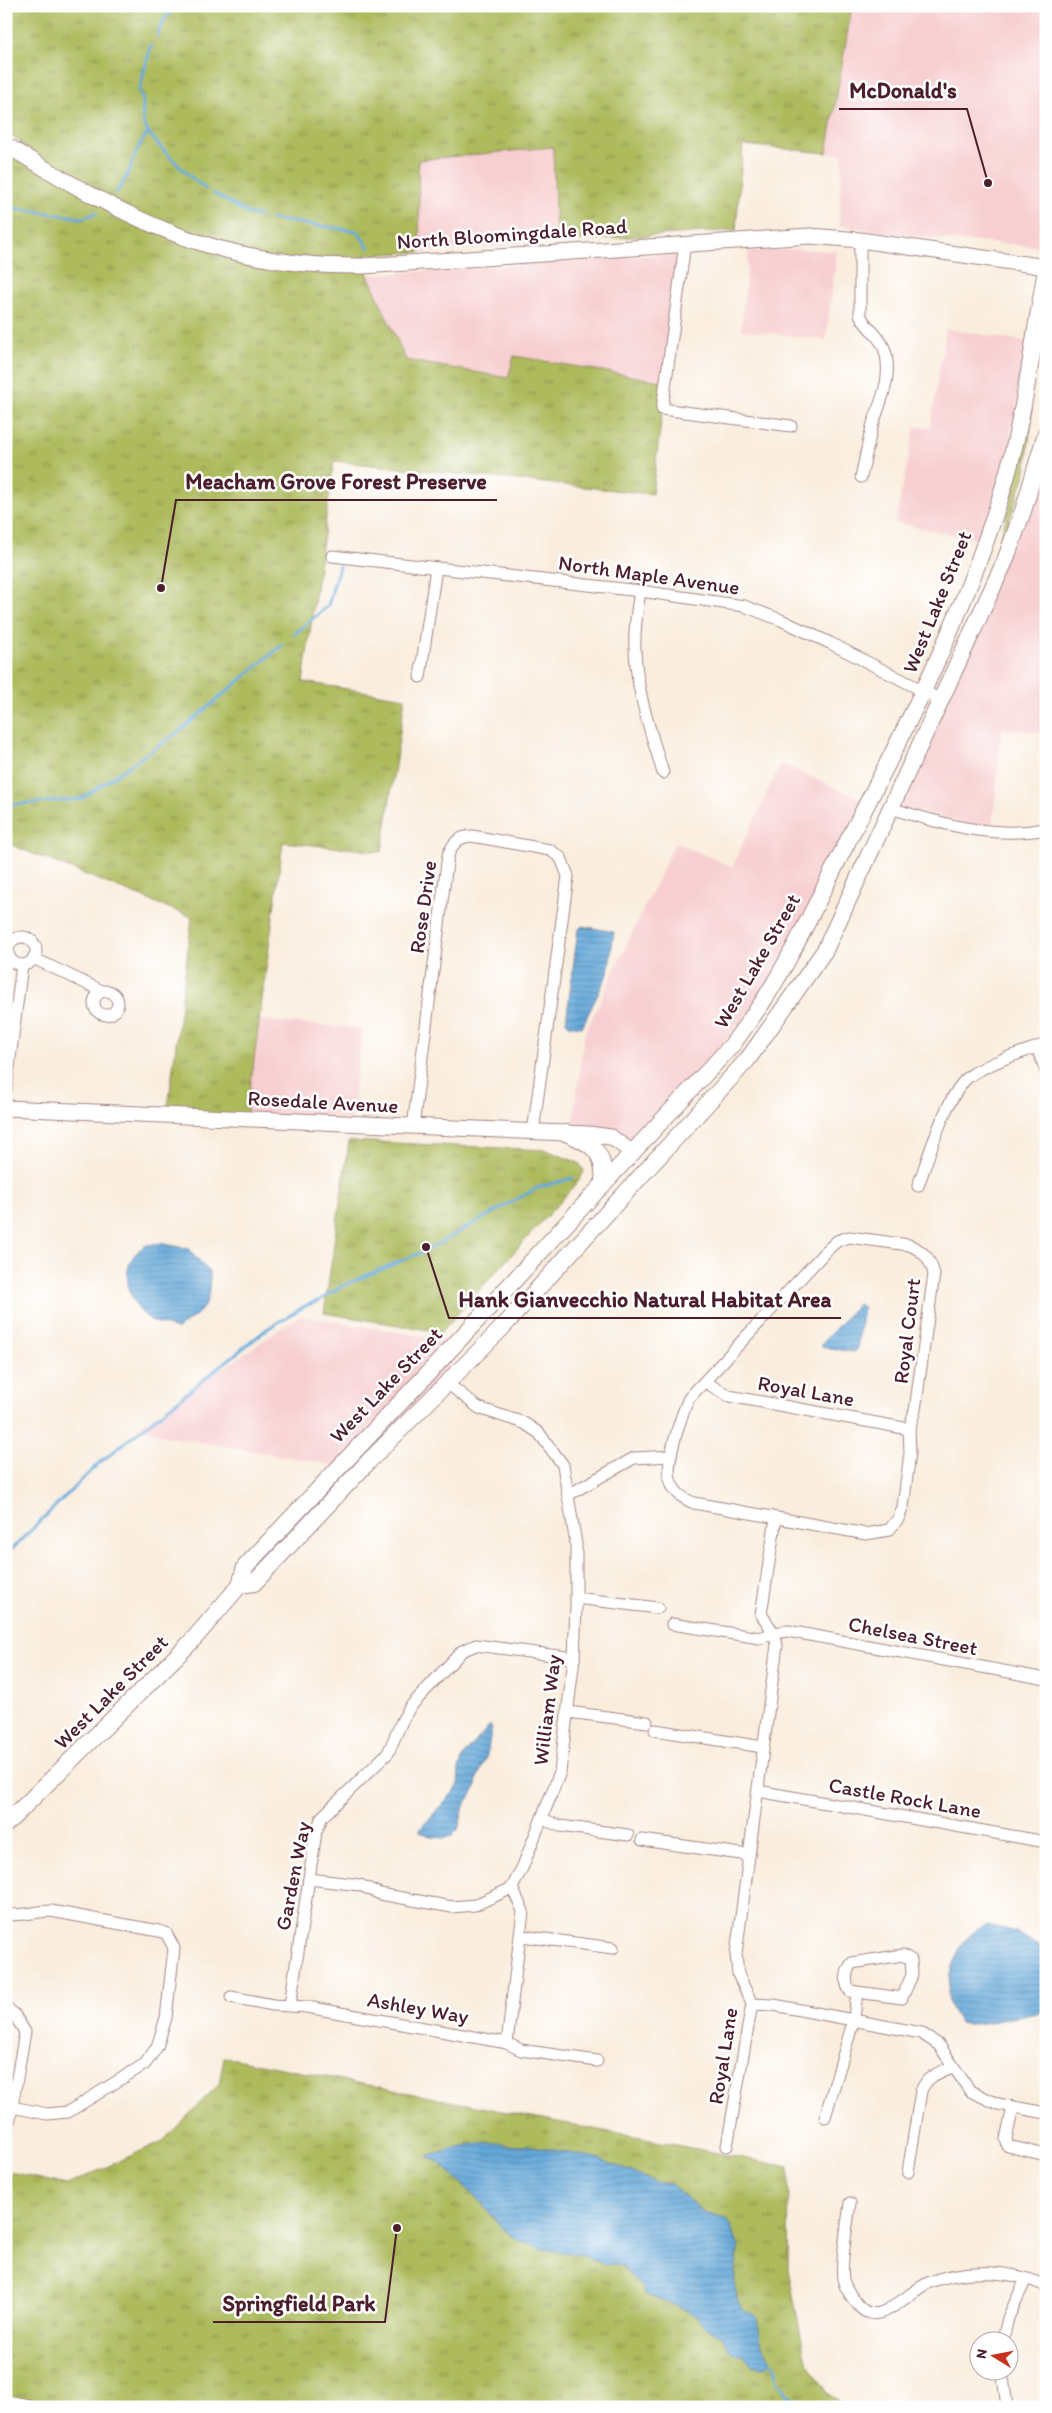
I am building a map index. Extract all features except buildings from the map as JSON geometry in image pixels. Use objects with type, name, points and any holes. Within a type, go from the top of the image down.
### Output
[{"type":"main road","name":"North Bloomingdale Road","points":[[6,145],[81,189],[156,228],[215,249],[269,260],[310,265],[363,266],[802,236],[860,240],[1046,268]]},
{"type":"main road","name":"West Lake Street","points":[[6,1824],[191,1642],[240,1585],[245,1567],[260,1550],[633,1153],[732,1045],[762,1003],[788,958],[923,691],[980,558],[1005,480],[1022,410],[1046,268]]},
{"type":"main road","name":"West Lake Street","points":[[240,1585],[254,1583],[369,1461],[500,1330],[648,1166],[748,1059],[825,950],[1005,560],[1024,508],[1046,433]]},
{"type":"main road","name":"Rosedale Avenue","points":[[6,1108],[566,1133],[611,1137],[633,1153]]},
{"type":"main road","points":[[566,1133],[590,1145],[600,1155],[604,1171],[603,1185]]},
{"type":"main road","points":[[633,1153],[648,1166]]},
{"type":"main road","points":[[6,2403],[28,2407]]},
{"type":"street","points":[[860,240],[860,314],[862,320],[879,338],[884,350],[886,380],[884,395],[872,427],[861,476]]},
{"type":"street","points":[[685,244],[662,409],[791,426]]},
{"type":"street","name":"North Maple Avenue","points":[[332,556],[640,591],[724,602],[759,610],[830,642],[941,700]]},
{"type":"street","points":[[420,677],[436,568]]},
{"type":"street","points":[[640,591],[635,627],[637,672],[643,703],[663,772]]},
{"type":"street","points":[[890,808],[965,830],[1016,833],[1046,829]]},
{"type":"street","name":"Rose Drive","points":[[413,1127],[448,855],[453,844],[461,837],[472,836],[550,850],[561,858],[568,876],[533,1132]]},
{"type":"street","points":[[24,937],[32,942],[35,950],[33,958],[22,965],[13,962],[8,954],[9,945],[15,939],[24,937]]},
{"type":"street","points":[[33,958],[102,991]]},
{"type":"street","points":[[6,1090],[22,965]]},
{"type":"street","points":[[918,1186],[949,1104],[969,1076],[992,1064],[1041,1046],[1046,1071]]},
{"type":"street","name":"Royal Court","points":[[705,1382],[837,1240],[858,1237],[908,1245],[917,1248],[930,1260],[934,1274],[915,1410],[909,1429]]},
{"type":"street","points":[[705,1382],[689,1398],[683,1412],[668,1471],[673,1489],[684,1498],[694,1502],[866,1534],[889,1530],[898,1519],[903,1507],[910,1453],[909,1429]]},
{"type":"street","name":"Royal Lane","points":[[705,1382],[729,1396],[909,1429]]},
{"type":"street","name":"William Way","points":[[447,1383],[479,1408],[524,1423],[539,1433],[563,1465],[576,1544],[574,1658],[560,1772],[512,1888]]},
{"type":"street","points":[[568,1495],[634,1458],[671,1456]]},
{"type":"street","name":"Royal Lane","points":[[727,2146],[752,2004],[738,1974],[736,1954],[777,1644],[774,1633],[761,1614],[776,1518]]},
{"type":"street","points":[[576,1598],[658,1608]]},
{"type":"street","points":[[672,1624],[760,1638],[774,1633]]},
{"type":"street","name":"Chelsea Street","points":[[774,1633],[788,1631],[1046,1679]]},
{"type":"street","name":"Garden Way","points":[[290,2005],[316,1832],[322,1817],[388,1753],[410,1707],[462,1651],[482,1645],[574,1658]]},
{"type":"street","points":[[568,1712],[763,1747]]},
{"type":"street","name":"Castle Rock Lane","points":[[758,1791],[1046,1842]]},
{"type":"street","points":[[542,1819],[560,1826],[628,1835]]},
{"type":"street","points":[[642,1840],[748,1855]]},
{"type":"street","points":[[309,1879],[360,1885],[380,1894],[452,1907],[476,1905],[512,1888],[523,1910],[522,1936],[507,2043]]},
{"type":"street","points":[[6,1914],[20,1915],[39,1911],[52,1911],[159,1930],[166,1933],[174,1948],[166,2018],[157,2047],[145,2064],[68,2112],[47,2114],[12,2108]]},
{"type":"street","points":[[522,1936],[613,1948]]},
{"type":"street","points":[[902,1955],[911,1960],[912,1975],[902,1998],[857,1992],[850,1991],[847,1984],[847,1970],[852,1963],[902,1955]]},
{"type":"street","points":[[825,2117],[854,2019],[857,1992]]},
{"type":"street","name":"Ashley Way","points":[[231,1997],[273,2005],[290,2005],[507,2043],[520,2050],[597,2061]]},
{"type":"street","points":[[752,2004],[774,2005],[921,2033],[939,2044],[952,2067],[970,2092],[988,2101],[1046,2113]]},
{"type":"street","points":[[6,2008],[14,2014],[25,2032],[6,2141]]},
{"type":"street","points":[[908,2172],[921,2091],[929,2077],[952,2067]]},
{"type":"street","points":[[1014,2107],[1006,2140],[1008,2146],[1046,2155]]},
{"type":"street","points":[[850,2203],[842,2270],[843,2280],[849,2294],[863,2311],[870,2314],[885,2311],[930,2282],[950,2277],[982,2273],[1026,2279],[1046,2286]]},
{"type":"street","points":[[1005,2330],[1008,2318],[1026,2279]]},
{"type":"street","points":[[1003,2380],[1007,2407]]},
{"type":"shaded area","points":[[852,6],[1046,6],[1046,247],[940,239],[839,226],[842,154],[827,153]]},
{"type":"shaded area","points":[[553,147],[556,242],[420,252],[417,160]]},
{"type":"shaded area","points":[[793,249],[837,251],[826,340],[741,330],[749,251]]},
{"type":"shaded area","points":[[687,253],[670,383],[514,356],[508,378],[406,360],[368,275]]},
{"type":"shaded area","points":[[946,329],[1029,342],[1003,479],[980,540],[895,523],[915,427],[930,428]]},
{"type":"shaded area","points":[[1046,423],[1046,733],[1002,728],[992,830],[894,806],[1034,492]]},
{"type":"shaded area","points":[[781,764],[864,800],[761,999],[633,1149],[572,1130],[584,1035],[675,842],[732,867]]},
{"type":"shaded area","points":[[259,1020],[362,1029],[351,1120],[246,1117]]},
{"type":"shaded area","points":[[299,1316],[465,1343],[443,1376],[352,1468],[165,1436],[138,1427]]},
{"type":"green space","points":[[6,6],[852,6],[827,153],[743,145],[736,230],[556,242],[553,147],[418,160],[420,252],[365,255],[368,275],[406,360],[508,378],[514,356],[666,382],[652,494],[334,461],[303,682],[405,698],[382,852],[283,842],[246,1119],[167,1115],[192,917],[6,843],[6,187],[21,142],[6,133]]},
{"type":"green space","points":[[1030,410],[1032,410],[1026,471],[1001,546],[998,545],[1012,497]]},
{"type":"green space","points":[[349,1141],[546,1150],[579,1163],[584,1171],[579,1181],[441,1332],[324,1313]]},
{"type":"green space","points":[[224,2057],[789,2167],[788,2270],[806,2361],[830,2395],[849,2407],[29,2407],[6,2403],[6,2171],[67,2185],[163,2141],[219,2084]]},
{"type":"water","points":[[582,926],[614,932],[608,973],[582,1027],[569,1025],[566,1022],[578,930]]},
{"type":"water","points":[[160,1243],[189,1249],[210,1273],[207,1301],[204,1307],[177,1329],[148,1318],[135,1302],[128,1282],[130,1262],[136,1253],[146,1245]]},
{"type":"water","points":[[858,1304],[863,1307],[857,1350],[853,1352],[822,1347],[821,1344]]},
{"type":"water","points":[[490,1725],[492,1728],[486,1759],[477,1778],[476,1787],[464,1806],[458,1830],[452,1836],[443,1838],[431,1837],[419,1830],[458,1787],[459,1769],[463,1756]]},
{"type":"water","points":[[989,1925],[1016,1932],[1046,1951],[1046,2009],[1039,2013],[987,2023],[960,2023],[949,2002],[948,1991],[952,1968],[962,1945],[970,1935]]},
{"type":"water","points":[[489,2142],[514,2146],[527,2145],[597,2158],[656,2182],[671,2184],[704,2213],[726,2219],[730,2223],[736,2242],[739,2245],[735,2271],[737,2297],[745,2312],[751,2312],[757,2318],[762,2346],[771,2362],[763,2368],[753,2365],[743,2355],[731,2352],[721,2336],[706,2328],[697,2317],[685,2310],[644,2294],[642,2288],[623,2267],[616,2264],[605,2265],[579,2254],[540,2249],[537,2246],[520,2242],[503,2229],[478,2199],[440,2163],[428,2157],[458,2147]]},
{"type":"waterway","points":[[157,36],[164,19],[177,6]]},
{"type":"waterway","points":[[151,45],[139,91],[143,102],[143,121],[152,137],[161,147],[206,189]]},
{"type":"waterway","points":[[116,192],[125,178],[138,147],[148,133]]},
{"type":"waterway","points":[[213,193],[247,213],[259,216]]},
{"type":"waterway","points":[[6,207],[82,218],[96,213]]},
{"type":"waterway","points":[[271,219],[357,231],[369,248]]},
{"type":"waterway","points":[[294,634],[328,606],[339,566]]},
{"type":"waterway","points":[[6,805],[81,799],[177,733],[282,645]]},
{"type":"waterway","points":[[6,1555],[98,1464],[267,1329],[344,1285],[427,1250],[537,1188],[573,1178]]},
{"type":"waterway","points":[[771,2362],[776,2366],[777,2379],[785,2389],[784,2392],[803,2404],[804,2407]]},
{"type":"place","name":"McDonald's","points":[[988,183]]},
{"type":"place","name":"Meacham Grove Forest Preserve","points":[[161,588]]},
{"type":"place","name":"Hank Gianvecchio Natural Habitat Area","points":[[426,1247]]},
{"type":"place","name":"Springfield Park","points":[[397,2228]]}]
